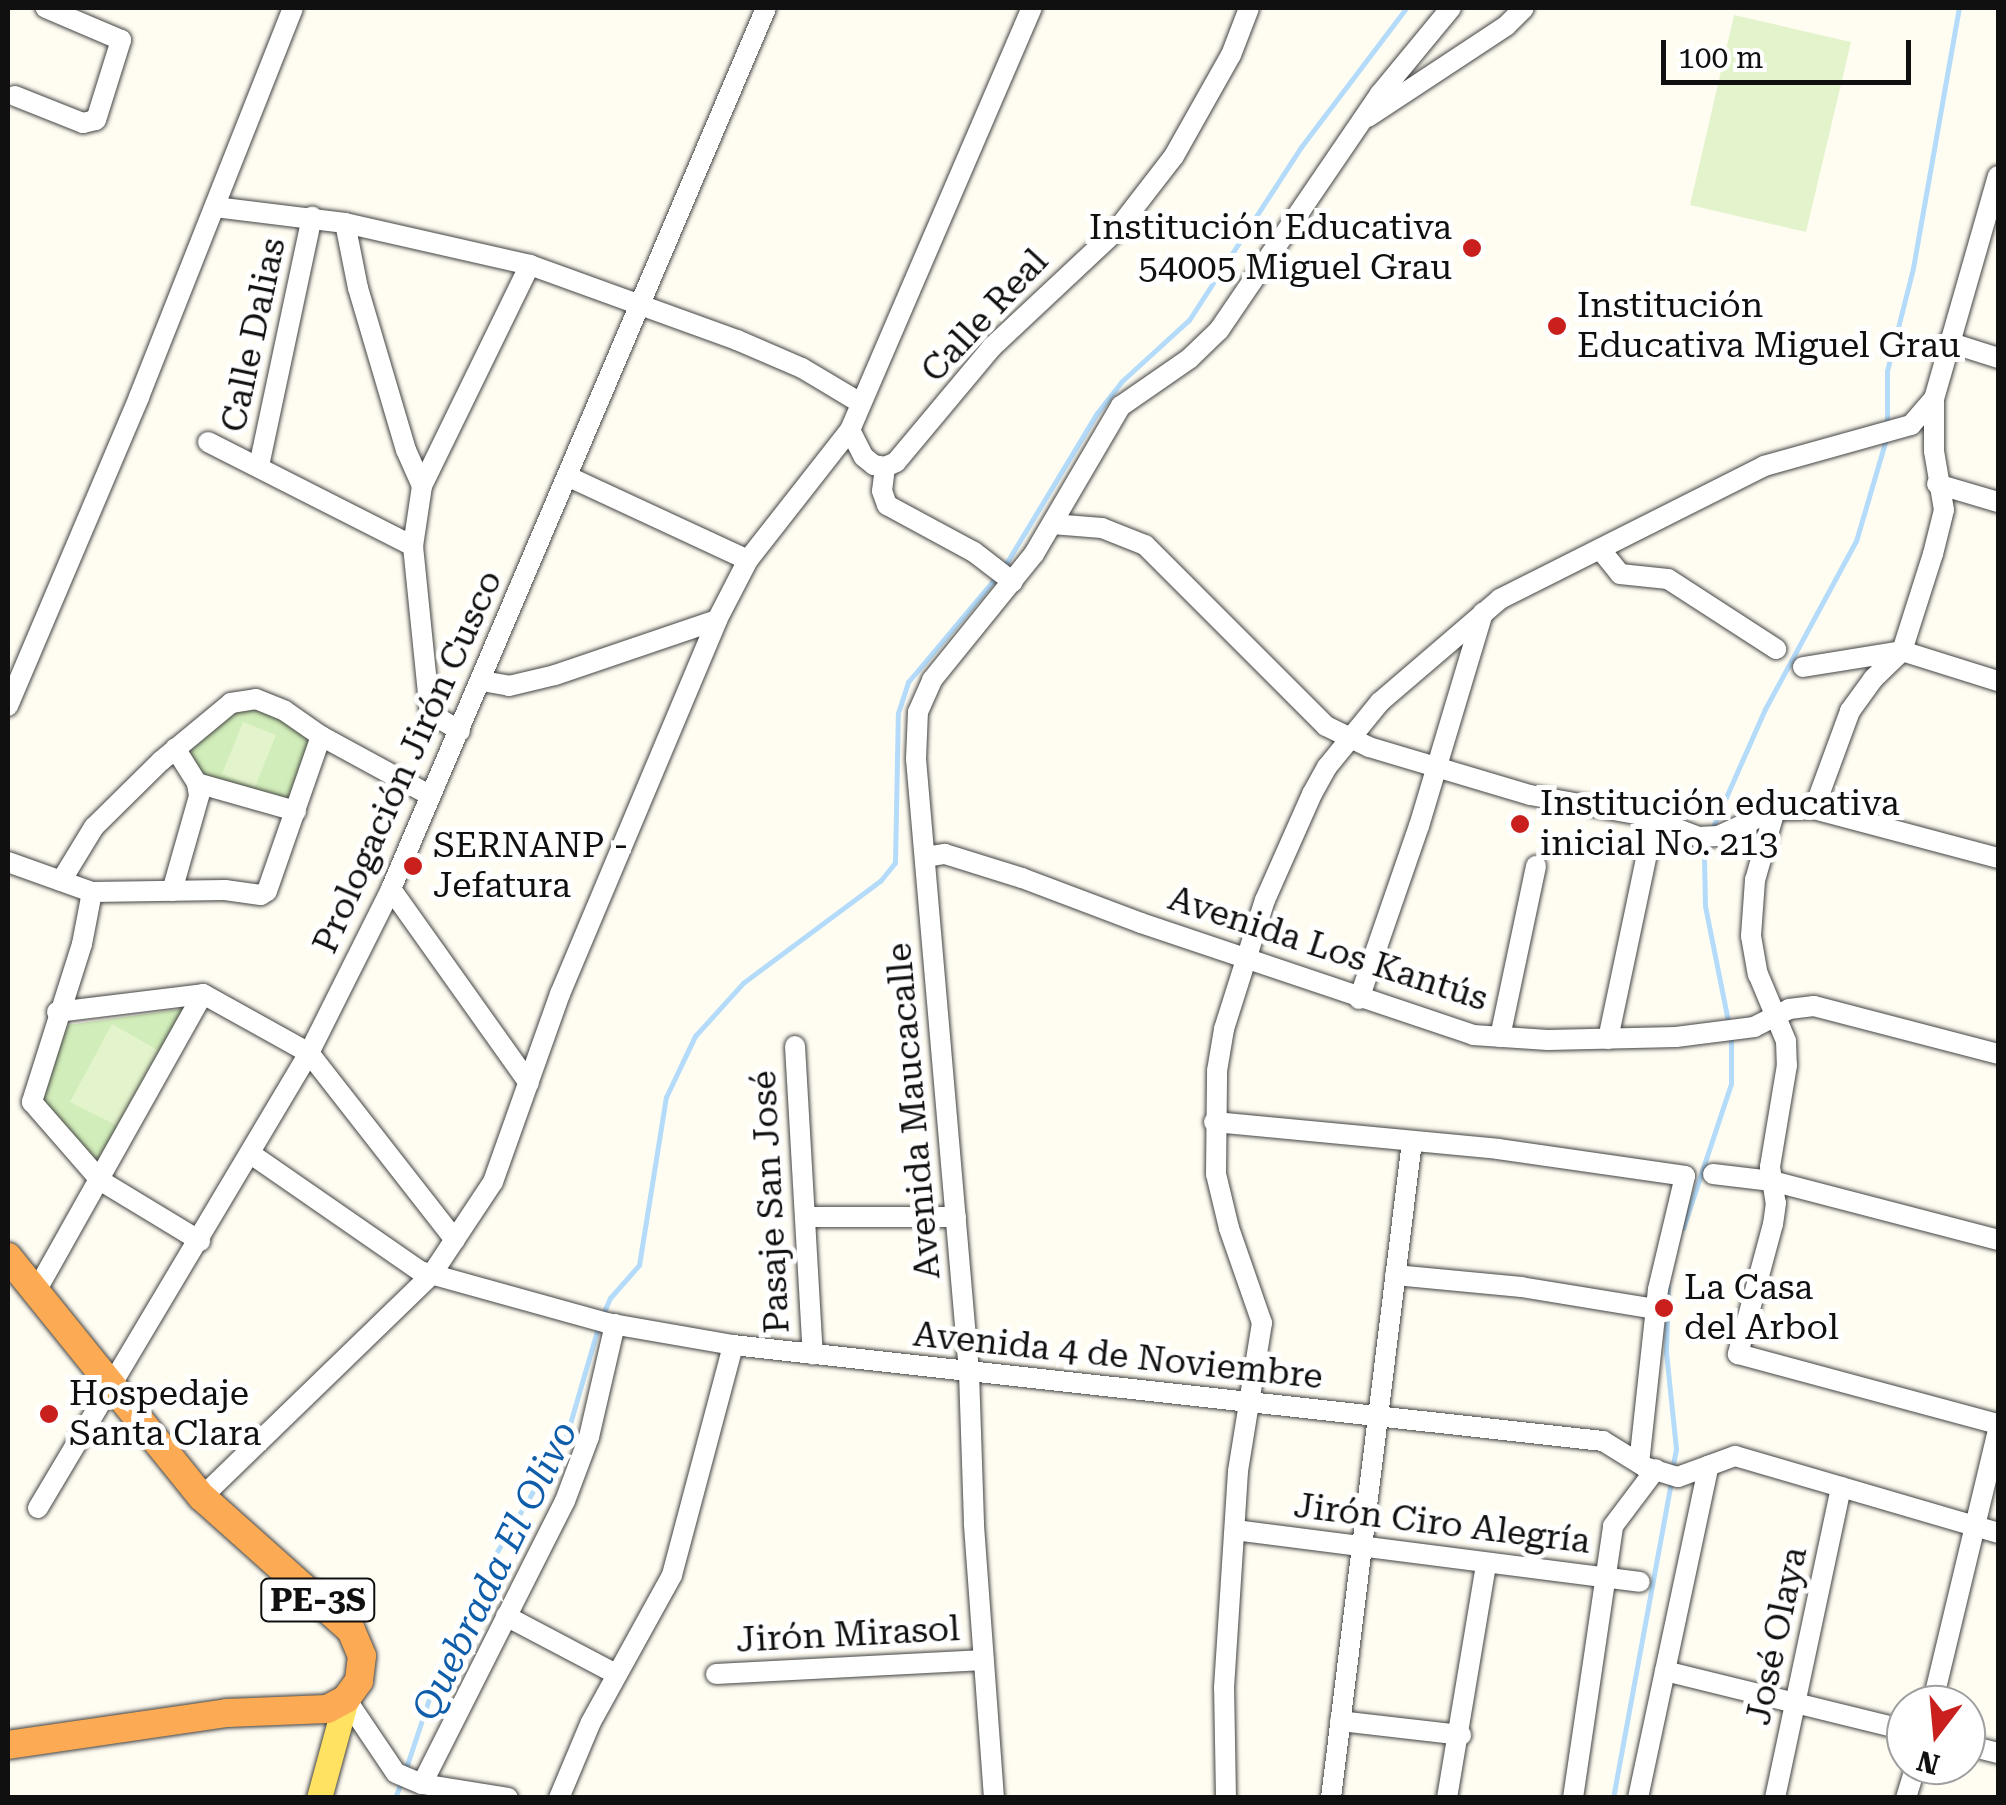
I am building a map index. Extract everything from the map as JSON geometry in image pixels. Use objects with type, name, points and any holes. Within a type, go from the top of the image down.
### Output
[{"type":"highway","name":"PE-3S","points":[[10,1268],[202,1497],[351,1630],[362,1656],[360,1681],[346,1699]]},
{"type":"highway","points":[[8,1745],[226,1713],[327,1709],[346,1699]]},
{"type":"main road","points":[[319,1798],[346,1699]]},
{"type":"street","points":[[14,96],[83,123],[96,120],[122,40],[46,8]]},
{"type":"street","points":[[8,706],[215,207],[293,8]]},
{"type":"street","name":"Prologación Jirón Cusco","points":[[38,1508],[309,1053],[391,889],[766,8]]},
{"type":"street","points":[[202,1497],[432,1274],[493,1182],[560,994],[717,620],[748,560],[850,430],[1032,8]]},
{"type":"street","name":"Calle Real","points":[[885,467],[919,437],[992,346],[1116,231],[1174,156],[1231,55],[1250,8]]},
{"type":"street","name":"Avenida Maucacalle","points":[[994,1798],[968,1372],[916,759],[918,712],[932,680],[1004,575],[1052,524],[1121,406],[1211,339],[1380,94],[1451,8]]},
{"type":"street","points":[[1367,118],[1506,26],[1524,8]]},
{"type":"street","points":[[1814,809],[1850,711],[1873,679],[1902,651],[1944,510],[1937,484],[1934,399],[1998,176]]},
{"type":"street","points":[[215,207],[345,223],[530,265],[802,368],[859,402]]},
{"type":"street","name":"Calle Dalias","points":[[259,466],[312,217]]},
{"type":"street","points":[[345,223],[384,378],[406,450],[422,486]]},
{"type":"street","points":[[460,732],[430,713],[413,546],[422,486],[476,383],[530,265]]},
{"type":"street","points":[[1948,342],[1998,358]]},
{"type":"street","points":[[1226,1798],[1224,1688],[1247,1404],[1259,1360],[1262,1323],[1221,1201],[1214,1122],[1220,1047],[1246,958],[1288,843],[1328,767],[1348,739],[1404,678],[1483,612],[1764,466],[1912,425],[1934,399]]},
{"type":"street","points":[[850,430],[864,458],[885,467],[882,491],[888,506],[1004,575]]},
{"type":"street","points":[[208,442],[413,546]]},
{"type":"street","points":[[569,478],[748,560]]},
{"type":"street","points":[[1937,484],[1998,502]]},
{"type":"street","points":[[1052,524],[1102,528],[1145,546],[1281,685],[1326,726],[1348,739],[1530,795],[1602,806],[1709,836],[1775,810],[1814,809],[1998,858]]},
{"type":"street","points":[[1600,549],[1620,574],[1675,582],[1776,649]]},
{"type":"street","points":[[1359,999],[1483,612]]},
{"type":"street","points":[[482,682],[509,686],[555,675],[717,620]]},
{"type":"street","points":[[1804,667],[1902,651],[1998,681]]},
{"type":"street","points":[[61,881],[94,827],[176,748],[231,703],[256,699],[285,710],[321,736],[432,796]]},
{"type":"street","points":[[8,862],[92,892],[261,895],[267,890],[321,736]]},
{"type":"street","points":[[172,891],[197,810],[196,783],[176,748]]},
{"type":"street","points":[[196,783],[296,811]]},
{"type":"street","points":[[1775,810],[1755,880],[1751,915],[1754,958],[1788,1052],[1771,1150],[1776,1202],[1773,1224],[1738,1354],[1998,1424]]},
{"type":"street","points":[[1608,1038],[1654,821]]},
{"type":"street","name":"Avenida Los Kantús","points":[[925,857],[961,858],[1454,1030],[1500,1037],[1608,1038],[1732,1031],[1775,1016]]},
{"type":"street","points":[[1500,1037],[1536,866]]},
{"type":"street","points":[[391,889],[528,1083]]},
{"type":"street","points":[[92,892],[82,944],[57,1012],[32,1102],[101,1181],[200,1241]]},
{"type":"street","points":[[57,1012],[203,994],[309,1053],[456,1240]]},
{"type":"street","points":[[34,1295],[203,994]]},
{"type":"street","points":[[1775,1016],[1800,1006],[1832,1007],[1998,1054]]},
{"type":"street","name":"Pasaje San José","points":[[795,1046],[813,1354]]},
{"type":"street","points":[[1214,1122],[1622,1164],[1686,1176],[1656,1310],[1658,1470],[1614,1526],[1573,1798]]},
{"type":"street","points":[[1331,1798],[1412,1141]]},
{"type":"street","name":"Avenida 4 de Noviembre","points":[[251,1154],[432,1274],[603,1321],[733,1345],[1603,1441],[1658,1470]]},
{"type":"street","points":[[1713,1174],[1772,1181],[1998,1240]]},
{"type":"street","points":[[805,1216],[956,1216]]},
{"type":"street","points":[[1396,1275],[1506,1285],[1656,1310]]},
{"type":"street","points":[[410,1779],[506,1616],[565,1501],[589,1437],[603,1321]]},
{"type":"street","points":[[559,1798],[616,1674],[672,1575],[733,1345]]},
{"type":"street","points":[[1937,1685],[1998,1431]]},
{"type":"street","points":[[1658,1470],[1709,1464],[1734,1456],[1998,1533]]},
{"type":"street","points":[[1638,1798],[1709,1464]]},
{"type":"street","name":"José Olaya","points":[[1776,1798],[1841,1487]]},
{"type":"street","name":"Jirón Ciro Alegría","points":[[1236,1530],[1640,1582]]},
{"type":"street","points":[[1447,1798],[1486,1565]]},
{"type":"street","points":[[506,1616],[616,1674]]},
{"type":"street","name":"Jirón Mirasol","points":[[716,1674],[984,1660]]},
{"type":"street","points":[[1665,1671],[1886,1725]]},
{"type":"street","points":[[346,1699],[410,1779],[508,1798]]},
{"type":"street","points":[[1340,1721],[1460,1736]]},
{"type":"green space","points":[[1734,15],[1851,42],[1806,232],[1690,205]]},
{"type":"green space","points":[[258,704],[310,740],[292,796],[283,802],[207,781],[189,752],[220,716]]},
{"type":"green space","points":[[243,722],[276,735],[255,787],[222,774]]},
{"type":"green space","points":[[182,1009],[184,1021],[96,1170],[34,1102],[68,1025]]},
{"type":"green space","points":[[112,1024],[161,1052],[118,1126],[70,1102]]},
{"type":"waterway","name":"Quebrada El Olivo","points":[[1004,567],[1097,413],[1121,382],[1189,320],[1301,147],[1406,8]]},
{"type":"waterway","points":[[1887,423],[1887,371],[1913,268],[1959,8]]},
{"type":"waterway","points":[[1712,829],[1765,709],[1856,541],[1886,439]]},
{"type":"waterway","name":"Quebrada El Olivo","points":[[602,1316],[610,1298],[639,1265],[666,1097],[695,1036],[743,983],[881,880],[895,863],[898,713],[908,682],[997,576]]},
{"type":"waterway","points":[[1709,840],[1704,858],[1705,906],[1729,1026]]},
{"type":"waterway","points":[[1683,1228],[1731,1084],[1731,1037]]},
{"type":"waterway","points":[[1668,1287],[1666,1352],[1676,1449],[1672,1470]]},
{"type":"waterway","name":"Quebrada El Olivo","points":[[405,1771],[433,1687],[476,1618],[495,1555],[567,1434],[598,1327]]},
{"type":"waterway","points":[[1613,1798],[1671,1481]]},
{"type":"waterway","name":"Quebrada El Olivo","points":[[395,1798],[401,1782]]},
{"type":"place","name":"Institución Educativa 54005 Miguel Grau","points":[[1472,248]]},
{"type":"place","name":"Institución Educativa Miguel Grau","points":[[1557,326]]},
{"type":"place","name":"Institución educativa inicial No. 213","points":[[1520,824]]},
{"type":"place","name":"SERNANP - Jefatura","points":[[413,866]]},
{"type":"place","name":"La Casa del Arbol","points":[[1664,1308]]},
{"type":"place","name":"Hospedaje Santa Clara","points":[[49,1414]]}]
